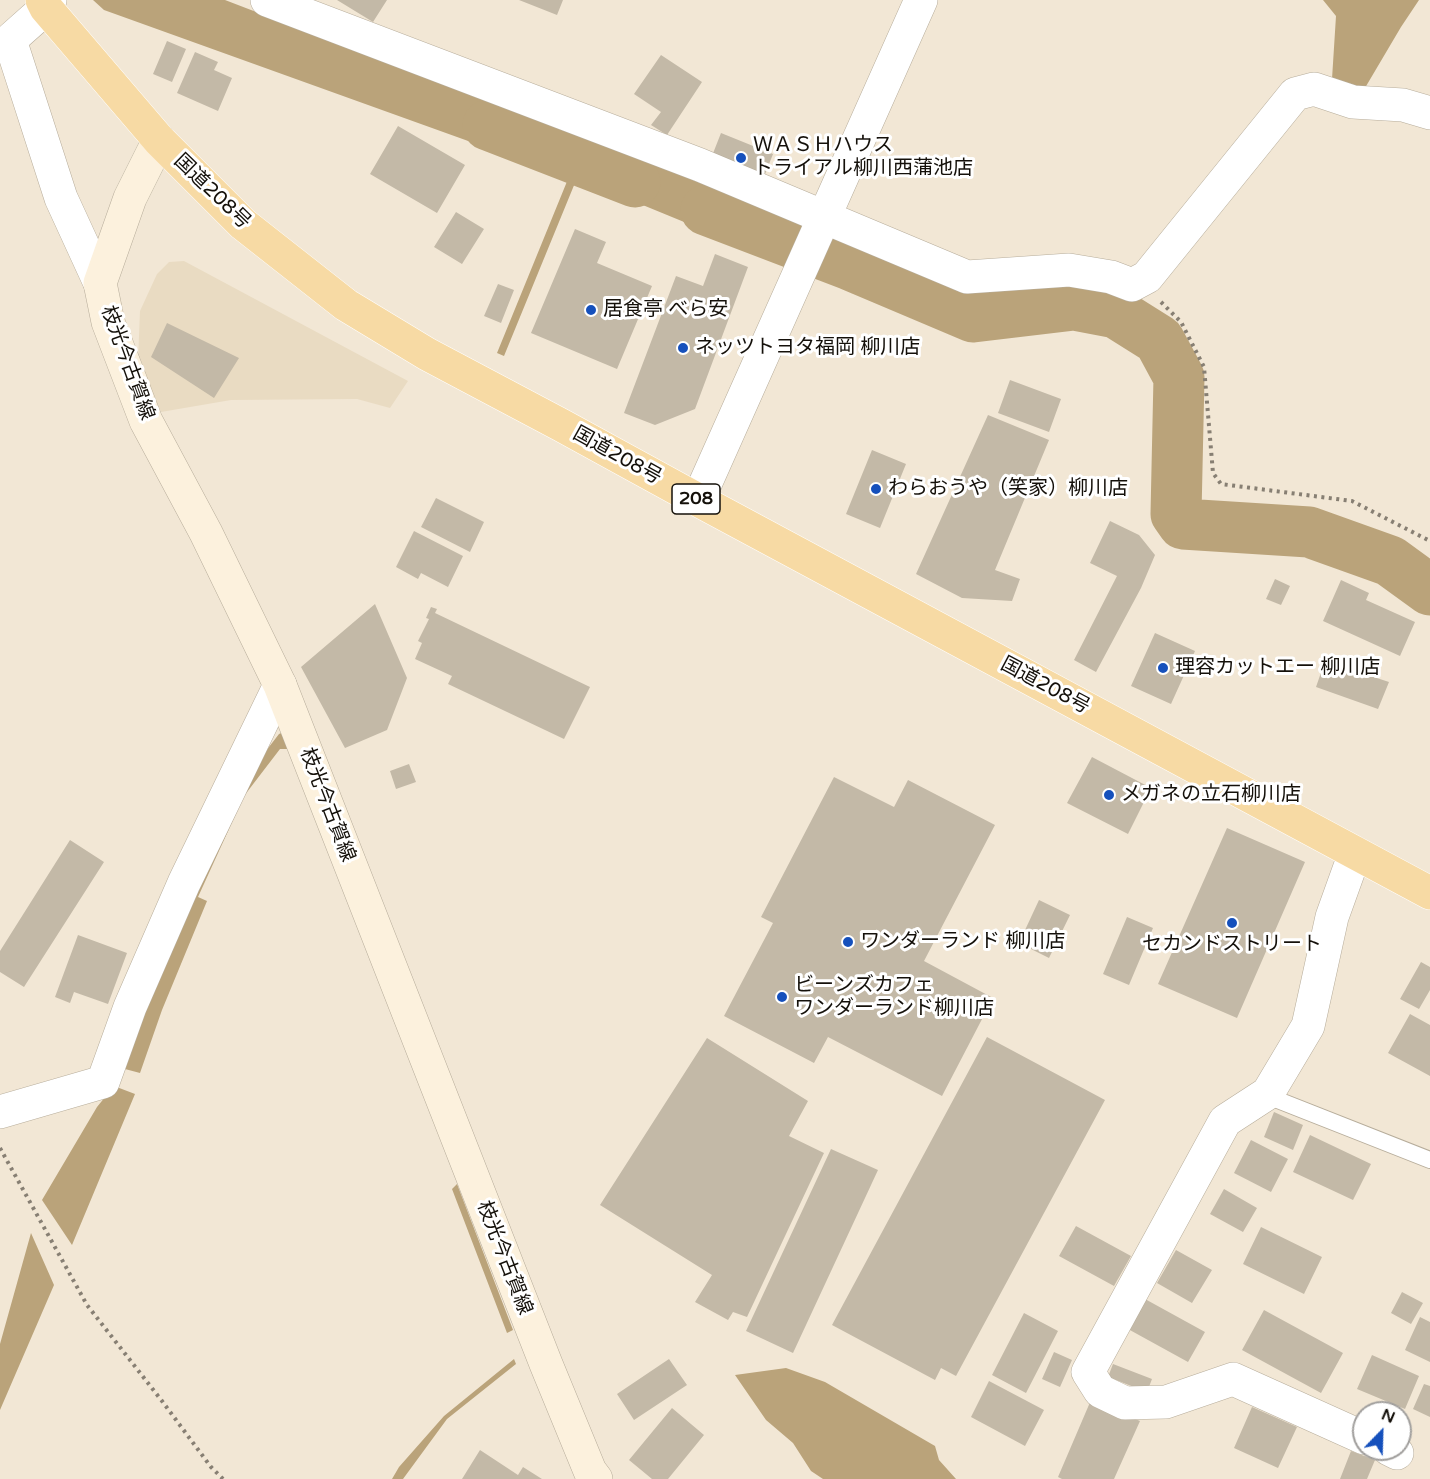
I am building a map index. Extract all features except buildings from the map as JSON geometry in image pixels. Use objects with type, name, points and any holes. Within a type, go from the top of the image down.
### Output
[{"type":"highway","name":"国道208号","points":[[46,3],[159,140],[243,224],[346,305],[427,354],[1430,893]]},
{"type":"main road","name":"枝光今古賀線","points":[[159,140],[130,198],[100,283],[108,322],[146,421],[206,533],[280,686],[546,1364],[590,1471],[596,1479]]},
{"type":"street","points":[[267,0],[700,165],[967,278],[1069,270],[1111,278],[1132,285],[1147,277],[1295,94],[1314,89],[1353,102],[1403,105],[1430,113]]},
{"type":"street","points":[[698,500],[921,0]]},
{"type":"street","points":[[46,3],[10,40],[61,198],[100,283]]},
{"type":"street","points":[[0,1112],[103,1082],[130,1007],[184,883],[280,686]]},
{"type":"street","points":[[1352,1433],[1233,1379],[1166,1402],[1125,1403],[1100,1391],[1088,1372],[1225,1121],[1268,1093],[1308,1026],[1332,917],[1355,853]]},
{"type":"lane","points":[[1264,1095],[1430,1160]]},
{"type":"path","points":[[1132,285],[1160,300],[1181,322],[1204,367],[1212,473],[1221,484],[1352,501],[1430,541]]},
{"type":"path","points":[[0,1148],[87,1305],[211,1467],[223,1479]]},
{"type":"shaded area","points":[[93,0],[225,0],[561,129],[546,169],[104,10]]},
{"type":"shaded area","points":[[1323,0],[1419,0],[1362,93],[1332,79],[1336,16]]},
{"type":"shaded area","points":[[579,133],[778,215],[762,254],[577,178],[504,356],[497,353],[568,179],[562,176]]},
{"type":"shaded area","points":[[184,261],[408,381],[390,408],[357,399],[231,400],[161,412],[138,361],[140,311],[157,274],[169,262]]},
{"type":"shaded area","points":[[288,730],[289,749],[280,749],[244,796],[198,897],[207,901],[162,1010],[140,1073],[125,1069],[158,967],[235,791],[279,734]]},
{"type":"shaded area","points":[[114,1086],[135,1094],[72,1245],[42,1200],[97,1107]]},
{"type":"shaded area","points":[[457,1184],[513,1330],[507,1333],[452,1189]]},
{"type":"shaded area","points":[[31,1233],[54,1285],[0,1410],[0,1344]]},
{"type":"shaded area","points":[[514,1359],[516,1364],[447,1419],[403,1479],[392,1479],[399,1467],[444,1416]]},
{"type":"shaded area","points":[[786,1368],[825,1382],[935,1446],[939,1460],[956,1479],[823,1479],[811,1471],[793,1443],[766,1420],[735,1375]]},
{"type":"waterway","points":[[488,125],[635,182]]},
{"type":"waterway","points":[[706,210],[850,265],[973,317],[1074,305],[1116,313],[1159,340],[1179,377],[1176,514],[1183,524],[1309,532],[1390,561],[1430,590]]},
{"type":"place","name":"ＷＡＳＨハウス トライアル柳川西蒲池店","points":[[741,158]]},
{"type":"place","name":"居食亭 べら安","points":[[591,310]]},
{"type":"place","name":"ネッツトヨタ福岡 柳川店","points":[[683,348]]},
{"type":"place","name":"わらおうや（笑家）柳川店","points":[[876,489]]},
{"type":"place","name":"理容カットエー 柳川店","points":[[1163,668]]},
{"type":"place","name":"メガネの立石柳川店","points":[[1109,795]]},
{"type":"place","name":"セカンドストリート","points":[[1232,923]]},
{"type":"place","name":"ワンダーランド 柳川店","points":[[848,942]]},
{"type":"place","name":"ビーンズカフェ ワンダーランド柳川店","points":[[782,997]]}]
